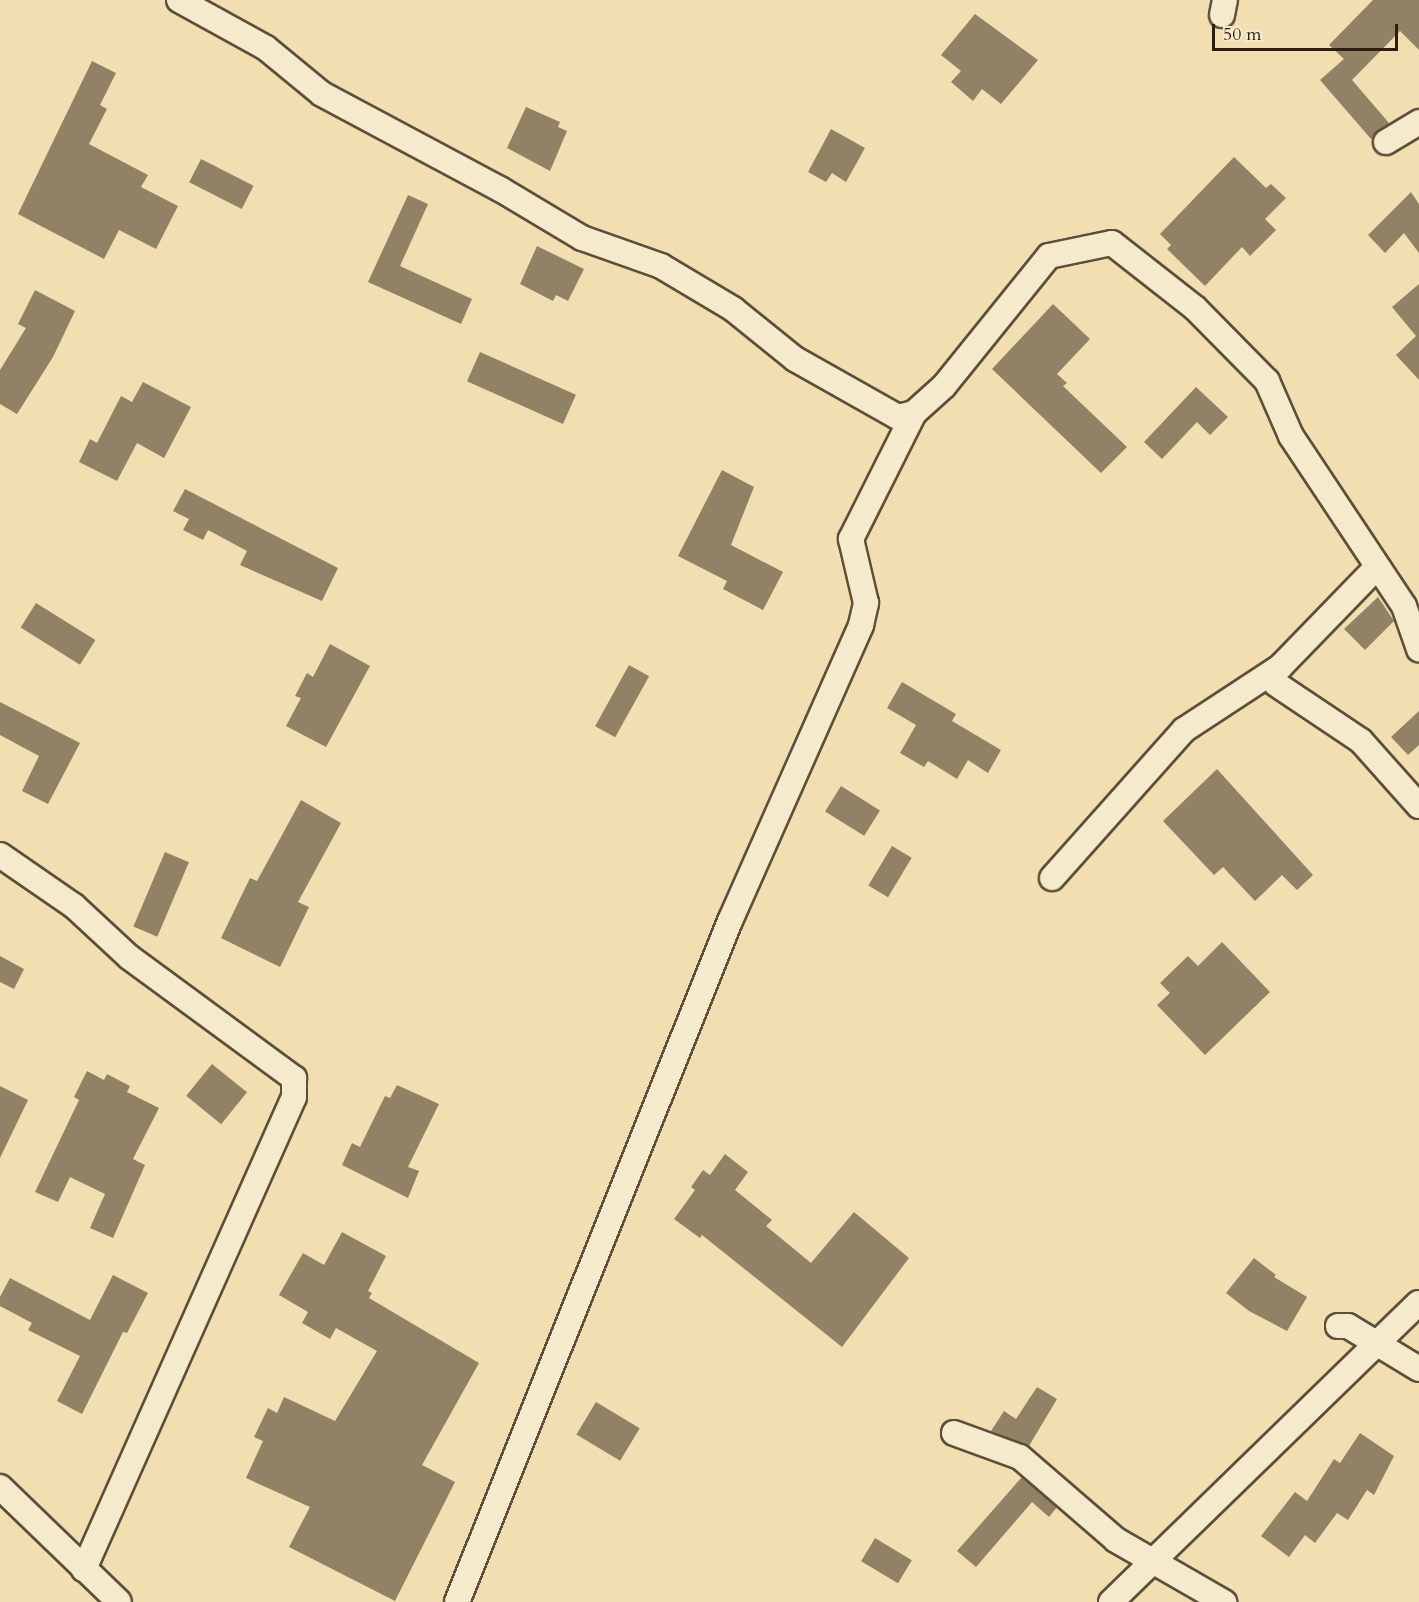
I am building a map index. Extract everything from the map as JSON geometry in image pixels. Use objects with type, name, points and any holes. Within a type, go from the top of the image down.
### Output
[{"type":"street","points":[[178,0],[266,48],[322,94],[500,189],[582,238],[662,266],[734,309],[795,359],[846,391],[898,417],[914,412]]},
{"type":"street","points":[[1386,142],[1419,123]]},
{"type":"street","points":[[457,1602],[730,921],[861,626],[866,603],[851,539],[914,412],[944,386],[1049,256],[1112,243],[1195,308],[1267,381],[1291,436],[1404,606],[1419,649]]},
{"type":"street","points":[[1052,878],[1184,730],[1280,667],[1377,567]]},
{"type":"street","points":[[1276,684],[1361,741],[1419,806]]},
{"type":"street","points":[[0,855],[74,906],[129,957],[294,1078],[294,1097],[84,1569]]},
{"type":"street","points":[[1111,1602],[1151,1560],[1419,1303]]},
{"type":"street","points":[[1338,1326],[1348,1326],[1419,1369]]},
{"type":"street","points":[[954,1433],[1020,1457],[1116,1540],[1224,1602]]},
{"type":"street","points":[[0,1487],[119,1602]]},
{"type":"building","points":[[1373,0],[1419,0],[1419,50],[1400,31],[1352,80],[1389,123],[1371,139],[1320,80],[1344,59],[1329,45]]},
{"type":"building","points":[[975,14],[1038,60],[1001,104],[982,89],[973,101],[951,82],[961,71],[941,55]]},
{"type":"building","points":[[92,61],[116,73],[100,105],[107,109],[89,144],[148,175],[141,187],[178,206],[156,249],[119,230],[104,259],[18,214]]},
{"type":"building","points":[[526,107],[560,122],[558,127],[567,131],[550,171],[507,148]]},
{"type":"building","points":[[831,129],[865,148],[846,182],[832,173],[826,182],[808,172]]},
{"type":"building","points":[[1234,157],[1266,188],[1271,184],[1286,198],[1265,219],[1276,230],[1250,256],[1242,247],[1205,286],[1167,249],[1171,245],[1160,234]]},
{"type":"building","points":[[201,159],[254,186],[242,209],[189,182]]},
{"type":"building","points":[[1411,192],[1419,204],[1419,253],[1404,233],[1385,253],[1368,235]]},
{"type":"building","points":[[408,195],[428,204],[400,266],[472,299],[461,324],[368,282]]},
{"type":"building","points":[[537,246],[584,269],[568,301],[556,295],[553,301],[520,284]]},
{"type":"building","points":[[1419,284],[1419,380],[1396,355],[1416,336],[1392,307]]},
{"type":"building","points":[[35,290],[75,311],[53,357],[17,414],[0,404],[0,370],[26,328],[18,324]]},
{"type":"building","points":[[1053,304],[1090,339],[1057,374],[1067,383],[1063,386],[1127,447],[1101,473],[992,369]]},
{"type":"building","points":[[480,352],[576,395],[563,424],[467,381]]},
{"type":"building","points":[[143,382],[191,407],[164,458],[137,443],[117,481],[79,462],[90,439],[97,443],[121,396],[132,402]]},
{"type":"building","points":[[1196,387],[1228,417],[1210,435],[1197,422],[1162,459],[1144,442]]},
{"type":"building","points":[[722,470],[754,487],[731,545],[783,572],[763,610],[723,589],[727,581],[678,556]]},
{"type":"building","points":[[185,489],[338,568],[322,601],[240,565],[247,551],[208,530],[203,540],[183,530],[189,519],[173,511]]},
{"type":"building","points":[[1378,597],[1394,621],[1365,650],[1344,629]]},
{"type":"building","points":[[36,603],[95,640],[80,665],[21,628]]},
{"type":"building","points":[[330,644],[370,666],[326,747],[286,726],[301,698],[295,696],[307,673],[313,677]]},
{"type":"building","points":[[629,665],[649,676],[615,737],[595,726]]},
{"type":"building","points":[[902,682],[956,714],[952,721],[1001,750],[988,773],[968,760],[957,779],[928,761],[924,767],[900,753],[916,725],[887,708]]},
{"type":"building","points":[[0,702],[80,743],[48,804],[22,791],[39,756],[0,735]]},
{"type":"building","points":[[1419,711],[1419,745],[1408,755],[1391,737]]},
{"type":"building","points":[[1217,769],[1313,875],[1297,890],[1282,875],[1255,901],[1223,867],[1214,875],[1163,821]]},
{"type":"building","points":[[841,786],[880,810],[864,836],[825,811]]},
{"type":"building","points":[[301,800],[341,823],[298,902],[309,907],[280,967],[221,938],[250,878],[257,881]]},
{"type":"building","points":[[892,846],[912,858],[888,897],[868,885]]},
{"type":"building","points":[[165,852],[189,862],[157,937],[133,927]]},
{"type":"building","points":[[1222,942],[1270,992],[1205,1055],[1157,1005],[1170,993],[1160,983],[1188,956],[1198,966]]},
{"type":"building","points":[[0,956],[24,969],[14,989],[0,982]]},
{"type":"building","points":[[212,1064],[247,1092],[221,1124],[186,1096]]},
{"type":"building","points":[[87,1071],[104,1080],[107,1074],[130,1086],[127,1092],[159,1108],[133,1159],[145,1165],[113,1238],[90,1228],[105,1194],[70,1177],[58,1202],[35,1192],[79,1100],[74,1097]]},
{"type":"building","points":[[397,1085],[439,1104],[408,1167],[419,1171],[408,1198],[342,1165],[352,1143],[360,1147],[385,1096],[390,1098]]},
{"type":"building","points":[[0,1086],[28,1100],[0,1158]]},
{"type":"building","points":[[725,1154],[748,1172],[735,1190],[772,1220],[766,1226],[811,1263],[854,1212],[909,1258],[842,1347],[702,1235],[700,1238],[674,1219],[695,1190],[691,1187],[703,1170],[710,1175]]},
{"type":"building","points":[[342,1232],[386,1256],[368,1291],[372,1293],[369,1298],[479,1363],[422,1465],[455,1482],[395,1601],[289,1547],[310,1507],[246,1478],[263,1441],[254,1437],[268,1408],[277,1413],[284,1397],[335,1421],[377,1351],[336,1328],[330,1339],[302,1323],[308,1312],[279,1295],[303,1253],[324,1265]]},
{"type":"building","points":[[1254,1258],[1276,1275],[1274,1277],[1307,1297],[1287,1331],[1249,1311],[1226,1293]]},
{"type":"building","points":[[113,1275],[148,1293],[127,1333],[123,1332],[82,1414],[57,1401],[80,1356],[28,1330],[32,1323],[0,1306],[0,1297],[10,1278],[90,1320]]},
{"type":"building","points":[[1037,1387],[1057,1399],[1029,1446],[991,1431],[1004,1411],[1016,1419]]},
{"type":"building","points":[[596,1402],[640,1428],[620,1461],[576,1435]]},
{"type":"building","points":[[1360,1433],[1394,1456],[1374,1495],[1367,1490],[1348,1520],[1337,1513],[1315,1543],[1305,1535],[1289,1557],[1261,1536],[1295,1492],[1307,1501],[1334,1459],[1340,1463]]},
{"type":"building","points":[[1022,1477],[1057,1507],[1049,1517],[1032,1502],[976,1567],[957,1551]]},
{"type":"building","points":[[875,1538],[912,1560],[898,1583],[861,1561]]}]
